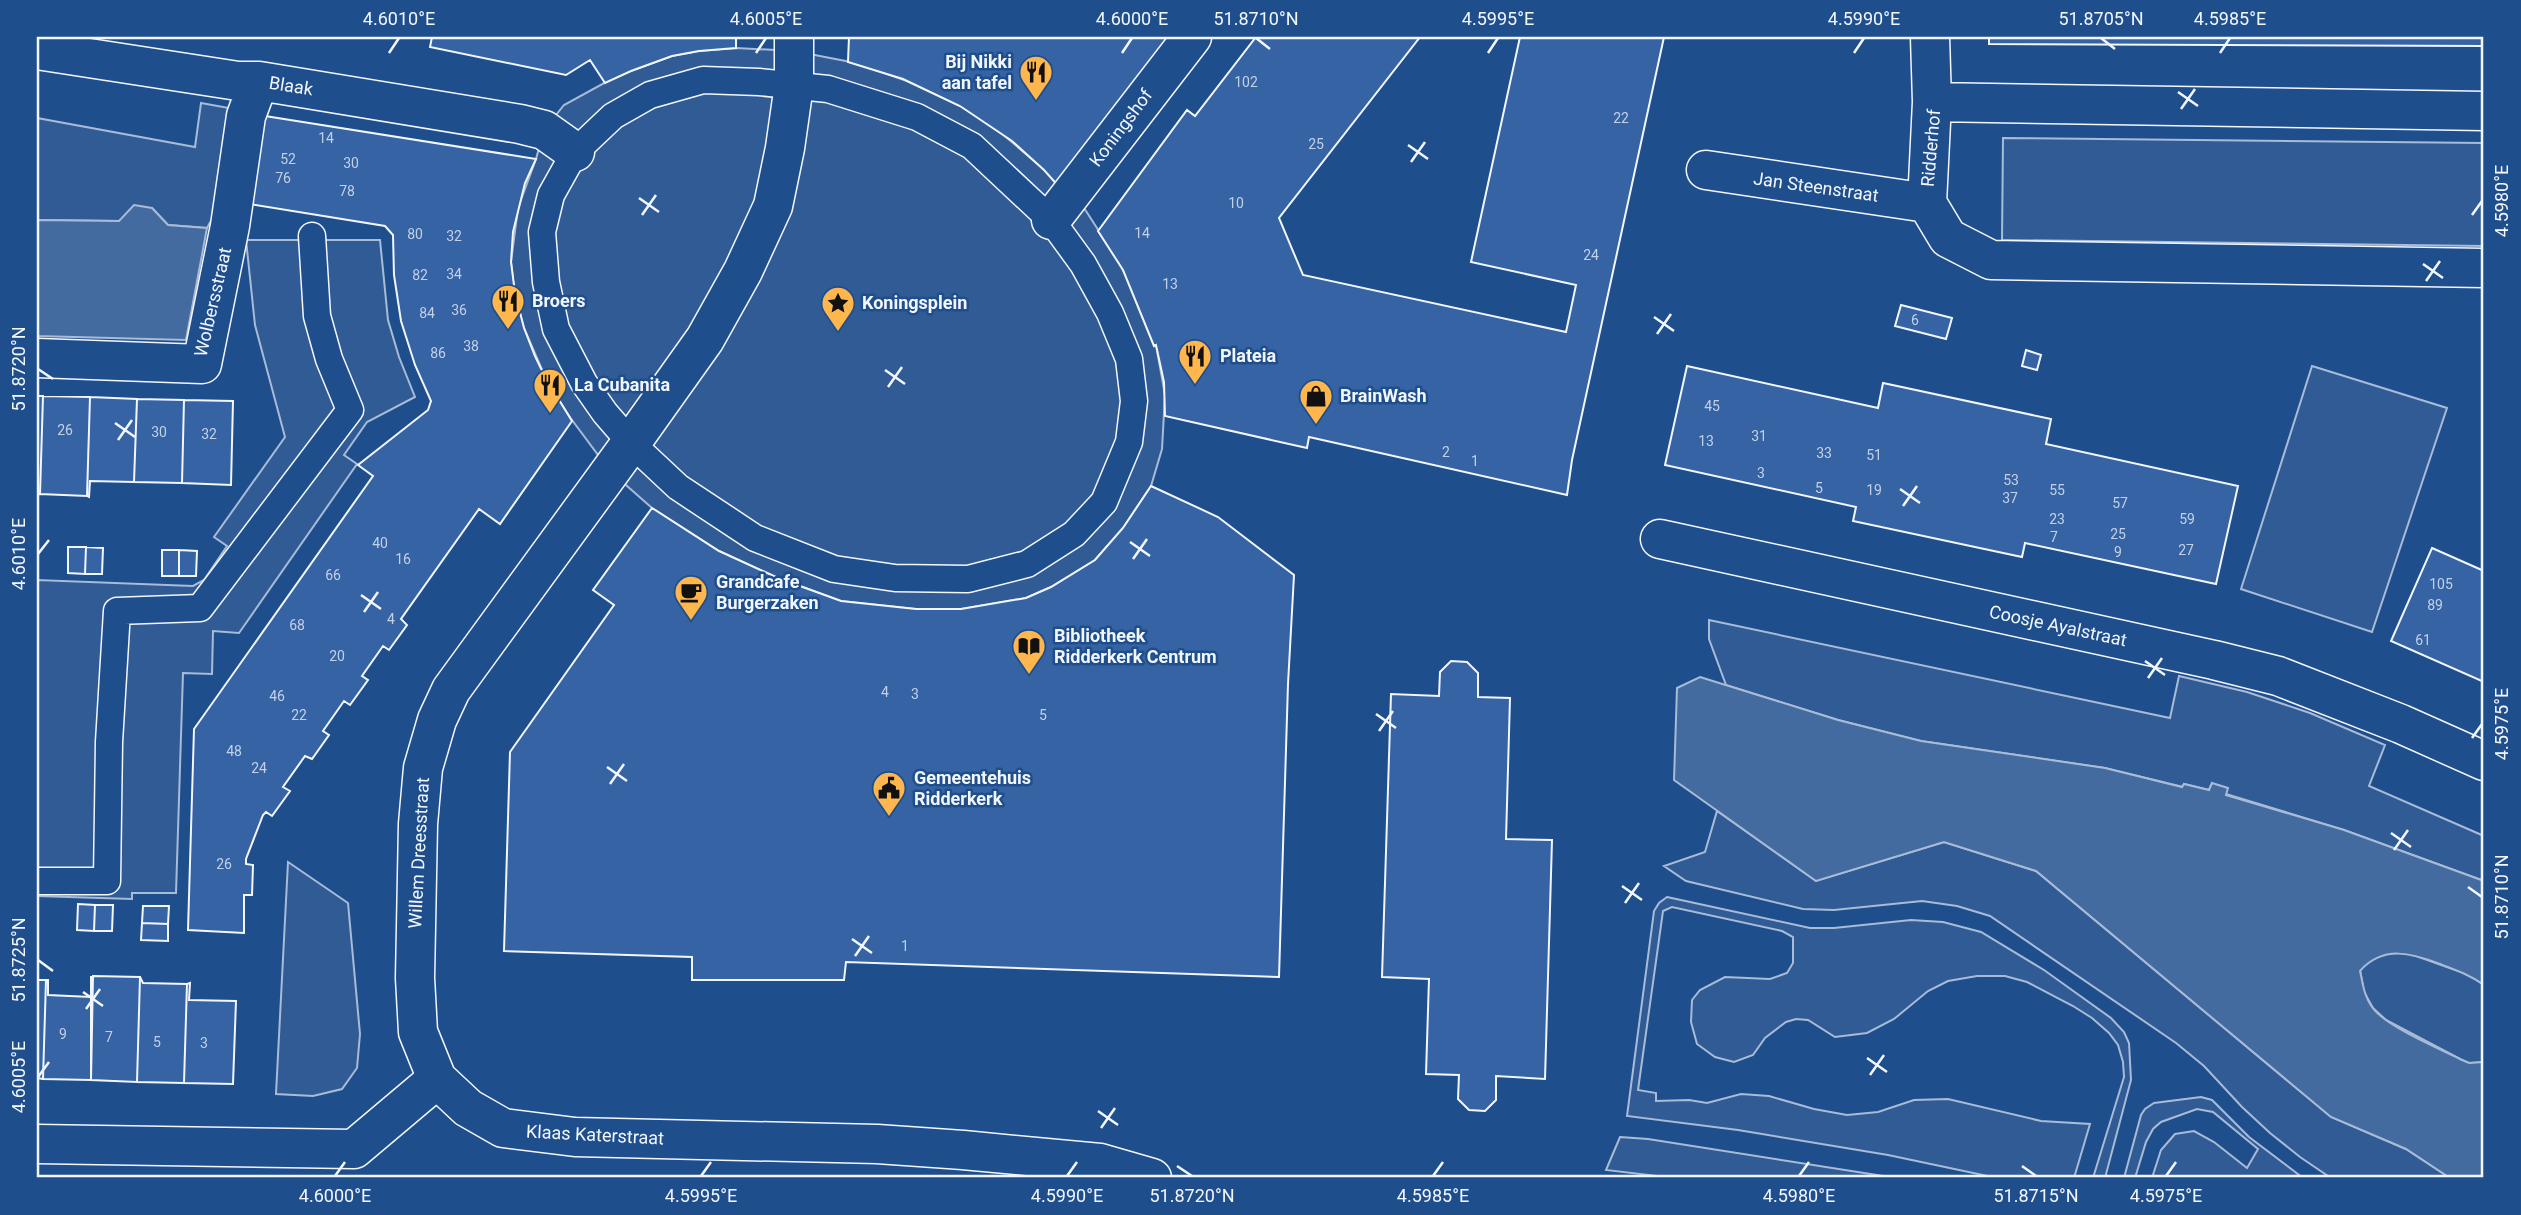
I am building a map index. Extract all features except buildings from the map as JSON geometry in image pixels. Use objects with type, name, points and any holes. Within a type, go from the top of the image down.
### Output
[{"type":"street","name":"Koningshof","points":[[1051,220],[1192,37]]},
{"type":"street","points":[[1930,37],[1933,102]]},
{"type":"street","name":"Blaak","points":[[37,50],[402,103],[544,130],[575,152]]},
{"type":"street","points":[[621,457],[705,339],[743,271],[772,206],[785,148],[794,58]]},
{"type":"street","name":"Wolbersstraat","points":[[37,358],[202,364],[230,226],[249,81]]},
{"type":"street","name":"Ridderhof","points":[[2484,111],[1933,102],[1927,203],[1948,238],[1992,260],[2484,268]]},
{"type":"street","name":"Jan Steenstraat","points":[[1706,170],[1927,203]]},
{"type":"street","name":"Willem Dreesstraat","points":[[437,1079],[418,1032],[415,978],[418,824],[424,768],[433,732],[451,690],[621,457]]},
{"type":"street","name":"Coosje Ayalstraat","points":[[1660,539],[2278,676],[2401,724],[2484,761]]},
{"type":"street","points":[[37,1144],[354,1163],[437,1079]]},
{"type":"street","name":"Klaas Katerstraat","points":[[437,1079],[468,1108],[503,1128],[575,1137],[877,1144],[963,1150],[1100,1163],[1152,1178]]},
{"type":"lane","points":[[794,58],[828,89],[917,117],[972,146],[1051,220],[1083,264],[1110,313],[1129,359],[1134,401],[1129,442],[1104,502],[1074,534],[1027,564],[968,579],[895,578],[834,569],[755,538],[678,487],[621,457],[605,413],[584,383],[556,329],[545,282],[542,232],[551,195],[575,152],[613,116],[650,95],[794,58]]},
{"type":"lane","points":[[37,881],[107,881],[109,742],[117,611],[200,608],[350,410],[329,359],[317,316],[312,236]]},
{"type":"shaded area","name":"Koningsplein","points":[[736,48],[794,51],[856,63],[907,81],[960,106],[994,127],[1072,193],[1086,211],[1129,281],[1156,345],[1165,395],[1162,449],[1151,486],[1123,528],[1095,560],[1051,587],[1026,598],[961,609],[916,609],[841,601],[778,578],[719,551],[652,508],[610,471],[569,416],[546,379],[524,328],[515,298],[511,262],[518,208],[544,130],[564,105],[617,76],[672,56]]},
{"type":"shaded area","points":[[201,103],[229,108],[213,217],[207,228],[168,225],[152,208],[119,221],[37,220],[37,118],[195,147]]},
{"type":"shaded area","points":[[2003,138],[2484,143],[2484,246],[2002,240]]},
{"type":"shaded area","points":[[134,205],[152,208],[168,225],[207,228],[186,340],[37,336],[37,220],[119,221]]},
{"type":"shaded area","points":[[246,240],[380,240],[388,320],[415,397],[367,422],[344,455],[357,464],[239,633],[213,631],[212,674],[183,673],[176,893],[132,893],[132,899],[37,896],[37,580],[193,586],[204,580],[227,546],[214,537],[285,437],[255,325]]},
{"type":"shaded area","points":[[2312,366],[2447,408],[2372,632],[2241,589]]},
{"type":"shaded area","points":[[1709,620],[2170,718],[2179,676],[2247,692],[2310,713],[2385,745],[2369,786],[2484,836],[2484,881],[2344,830],[2226,794],[2212,783],[2209,790],[2184,784],[2183,787],[2105,768],[1921,741],[1838,720],[1726,685],[1709,639]]},
{"type":"shaded area","points":[[1700,677],[1838,720],[1921,741],[2105,768],[2182,787],[2184,784],[2209,790],[2212,783],[2228,788],[2226,795],[2344,830],[2484,881],[2484,985],[2457,971],[2408,955],[2388,954],[2378,957],[2360,971],[2369,1003],[2388,1022],[2469,1063],[2484,1062],[2484,1178],[2450,1178],[2406,1149],[2331,1117],[2036,871],[1944,842],[1816,881],[1674,780],[1677,688]]},
{"type":"shaded area","points":[[1717,811],[1816,881],[1944,842],[2036,871],[2331,1117],[2406,1149],[2450,1178],[2331,1178],[2270,1133],[2204,1066],[2176,1043],[1990,916],[1957,906],[1922,901],[1834,910],[1803,909],[1686,881],[1664,866],[1705,852]]},
{"type":"shaded area","points":[[288,862],[348,903],[360,1034],[357,1068],[342,1089],[313,1096],[276,1094]]},
{"type":"shaded area","points":[[1667,897],[1810,928],[1911,920],[1943,922],[1981,932],[2044,970],[2111,1018],[2124,1032],[2129,1043],[2131,1080],[2105,1178],[2093,1178],[2124,1077],[2123,1062],[2118,1045],[2109,1033],[2073,1006],[2027,982],[2005,976],[1977,976],[1948,981],[1928,991],[1894,1019],[1867,1033],[1835,1037],[1808,1020],[1786,1022],[1765,1038],[1753,1055],[1734,1062],[1715,1057],[1697,1044],[1691,1022],[1692,1000],[1700,990],[1725,977],[1770,979],[1787,973],[1793,963],[1793,937],[1782,931],[1672,907],[1663,911],[1638,1090],[1656,1093],[1656,1101],[1689,1100],[1707,1103],[1741,1094],[1769,1096],[1847,1115],[1878,1112],[1914,1100],[1948,1099],[2041,1121],[2090,1124],[2074,1178],[1997,1178],[1888,1155],[1738,1130],[1627,1116],[1654,911]]},
{"type":"shaded area","points":[[2405,952],[2472,976],[2484,985],[2484,1062],[2469,1063],[2462,1060],[2386,1020],[2373,1008],[2364,992],[2360,970],[2369,961],[2384,954]]},
{"type":"shaded area","points":[[2201,1097],[2212,1100],[2249,1137],[2303,1178],[2152,1178],[2161,1150],[2175,1134],[2194,1131],[2214,1142],[2247,1168],[2258,1149],[2213,1112],[2197,1109],[2161,1122],[2153,1129],[2135,1178],[2124,1178],[2145,1109],[2154,1103]]},
{"type":"shaded area","points":[[1620,1137],[1648,1139],[1896,1178],[1674,1178],[1606,1170]]},
{"type":"place","name":"Bij Nikki aan tafel","points":[[1036,102]]},
{"type":"place","name":"Broers","points":[[508,331]]},
{"type":"place","name":"Koningsplein","points":[[838,333]]},
{"type":"place","name":"Plateia","points":[[1195,386]]},
{"type":"place","name":"La Cubanita","points":[[550,415]]},
{"type":"place","name":"BrainWash","points":[[1316,426]]},
{"type":"place","name":"Grandcafe Burgerzaken","points":[[691,622]]},
{"type":"place","name":"Bibliotheek Ridderkerk Centrum","points":[[1029,676]]},
{"type":"place","name":"Gemeentehuis Ridderkerk","points":[[889,818]]}]
